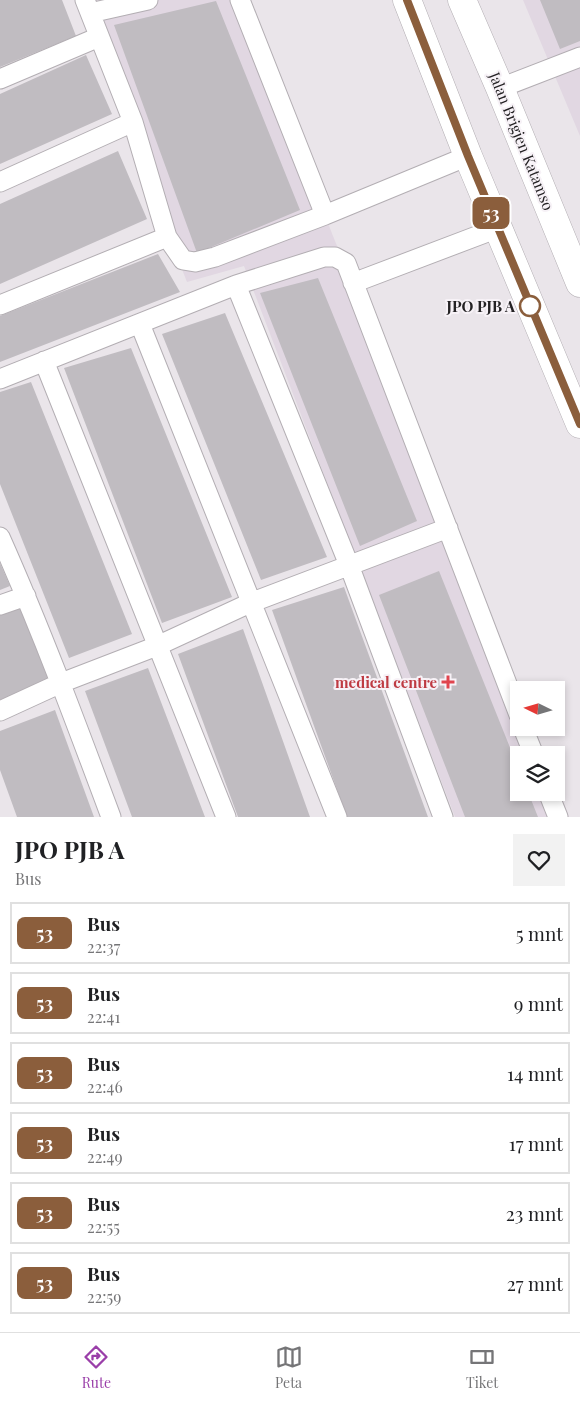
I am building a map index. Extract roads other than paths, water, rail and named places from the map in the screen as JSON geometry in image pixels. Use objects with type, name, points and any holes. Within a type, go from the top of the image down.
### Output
[{"type":"highway","points":[[407,0],[468,156],[580,424]]},
{"type":"highway","name":"Jalan Brigjen Katamso","points":[[462,0],[580,283]]},
{"type":"street","points":[[148,0],[87,7],[134,122],[167,237],[183,260],[195,262],[215,257],[325,215],[468,156]]},
{"type":"street","points":[[240,0],[325,215]]},
{"type":"street","points":[[0,79],[99,37]]},
{"type":"street","points":[[500,88],[580,57]]},
{"type":"street","points":[[0,182],[134,122]]},
{"type":"street","points":[[353,283],[498,228]]},
{"type":"street","points":[[0,305],[167,237]]},
{"type":"street","points":[[0,379],[236,285],[324,257],[335,257],[346,262],[510,691]]},
{"type":"street","points":[[236,285],[349,565],[443,817]]},
{"type":"street","points":[[140,324],[337,817]]},
{"type":"street","points":[[44,361],[226,817]]},
{"type":"street","points":[[0,711],[61,684],[157,646],[250,603],[448,528]]},
{"type":"street","points":[[0,537],[61,684],[111,817]]},
{"type":"street","points":[[0,605],[26,596]]},
{"type":"street","points":[[552,801],[558,817]]},
{"type":"place","name":"JPO PJB A","points":[[530,306]]},
{"type":"place","name":"medical centre","points":[[448,682]]}]
